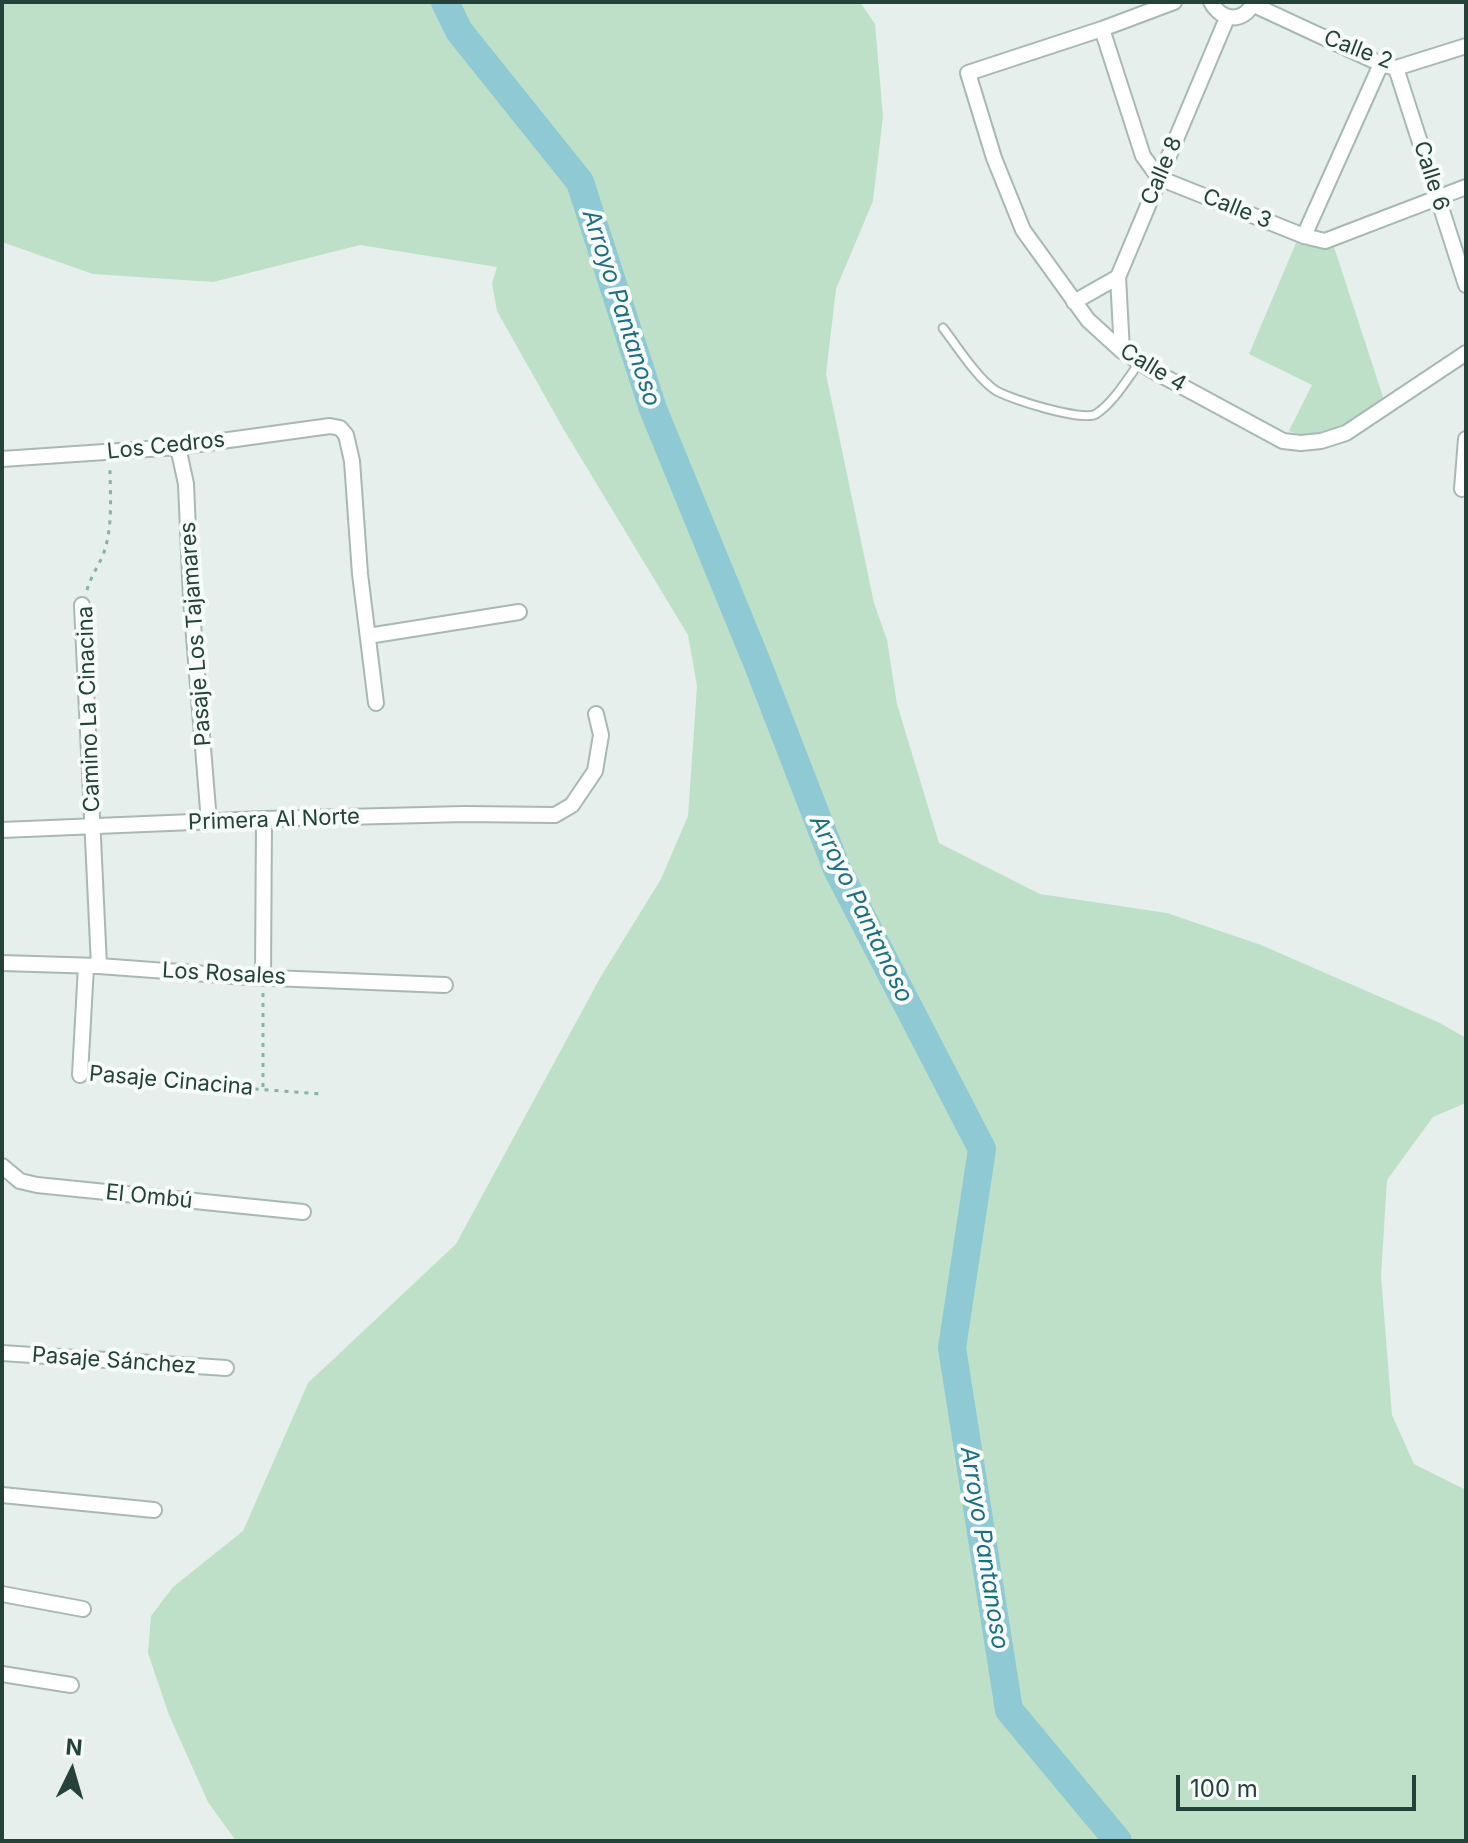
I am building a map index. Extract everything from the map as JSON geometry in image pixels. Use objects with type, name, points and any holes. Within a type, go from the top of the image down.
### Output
[{"type":"street","points":[[1159,178],[1143,156],[1102,29],[1174,2]]},
{"type":"street","points":[[1211,2],[1217,12],[1227,18],[1249,12],[1254,3]]},
{"type":"street","name":"Calle 2","points":[[1254,3],[1389,66],[1466,46]]},
{"type":"street","name":"Calle 8","points":[[1118,277],[1227,18]]},
{"type":"street","name":"Calle 4","points":[[1102,29],[968,73],[994,158],[1023,230],[1074,302],[1103,336],[1140,362],[1283,441],[1301,443],[1346,433],[1466,353]]},
{"type":"street","points":[[1304,236],[1389,66]]},
{"type":"street","name":"Calle 6","points":[[1389,66],[1438,196],[1466,285]]},
{"type":"street","name":"Calle 3","points":[[1159,178],[1304,236],[1325,241],[1466,187]]},
{"type":"street","points":[[1074,302],[1118,277],[1122,351]]},
{"type":"street","name":"Los Cedros","points":[[2,459],[178,447],[330,426],[340,428],[346,435],[352,461],[368,636]]},
{"type":"street","points":[[1462,489],[1466,439]]},
{"type":"street","name":"Pasaje Los Tajamares","points":[[178,447],[186,484],[191,599],[209,822]]},
{"type":"street","name":"Camino La Cinacina","points":[[82,605],[93,826]]},
{"type":"street","points":[[376,703],[368,636],[519,612]]},
{"type":"street","name":"Primera Al Norte","points":[[2,830],[464,814],[546,817],[564,812],[595,771],[601,735],[596,714]]},
{"type":"street","points":[[263,977],[264,819]]},
{"type":"street","name":"Pasaje Cinacina","points":[[80,1075],[93,966],[93,826]]},
{"type":"street","name":"Los Rosales","points":[[2,963],[445,985]]},
{"type":"street","name":"El Ombú","points":[[2,1166],[20,1181],[37,1185],[303,1212]]},
{"type":"street","name":"Pasaje Sánchez","points":[[2,1353],[226,1368]]},
{"type":"street","points":[[2,1495],[154,1510]]},
{"type":"street","points":[[2,1594],[83,1609]]},
{"type":"street","points":[[2,1674],[71,1685]]},
{"type":"lane","points":[[943,328],[982,378],[996,390],[1074,417],[1092,416],[1108,404],[1140,362]]},
{"type":"path","name":"Camino La Cinacina","points":[[82,605],[107,539],[110,452]]},
{"type":"path","points":[[263,977],[263,1089]]},
{"type":"path","name":"Pasaje Cinacina","points":[[80,1075],[321,1094]]},
{"type":"green space","points":[[2,2],[860,2],[875,24],[883,116],[873,201],[836,289],[826,374],[874,603],[887,640],[897,704],[939,843],[1040,894],[1167,913],[1261,945],[1440,1023],[1466,1038],[1466,1103],[1433,1117],[1387,1180],[1381,1276],[1392,1415],[1414,1464],[1466,1490],[1465,1841],[236,1841],[208,1802],[169,1715],[148,1653],[151,1616],[173,1587],[243,1531],[308,1383],[456,1244],[600,978],[661,879],[688,816],[697,686],[688,635],[564,430],[497,311],[492,283],[497,267],[360,245],[213,282],[93,274],[2,242]]},
{"type":"green space","points":[[1296,243],[1322,249],[1334,247],[1385,403],[1339,428],[1314,434],[1289,431],[1312,385],[1249,354]]},
{"type":"waterway","name":"Arroyo Pantanoso","points":[[445,2],[459,31],[580,182],[653,409],[758,665],[837,869],[982,1149],[952,1348],[1009,1710],[1118,1841]]}]
